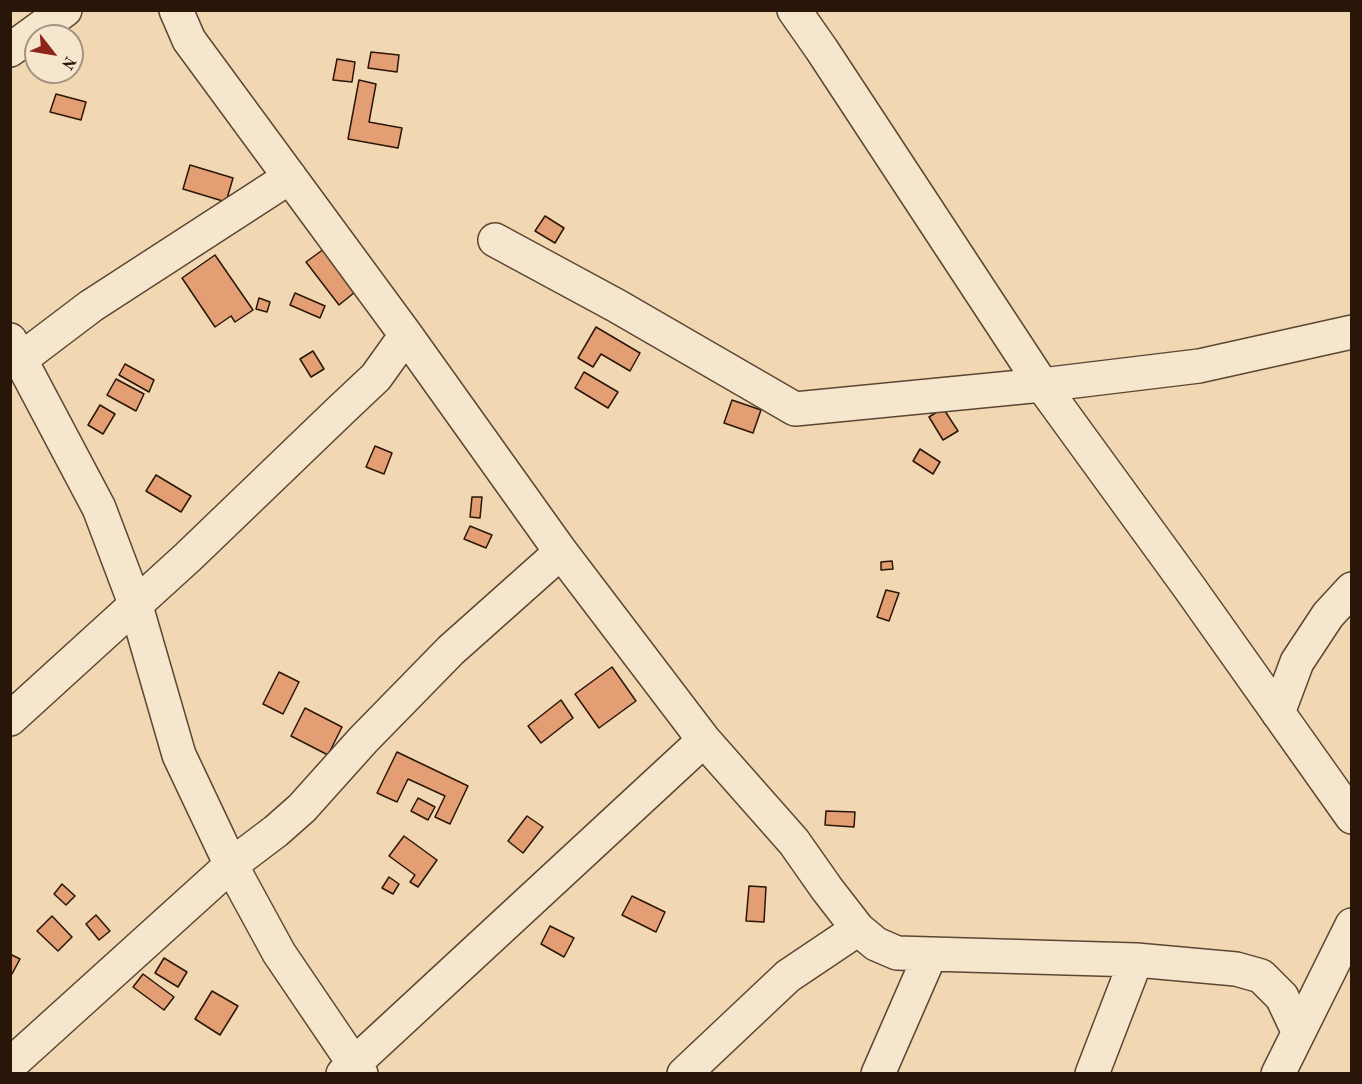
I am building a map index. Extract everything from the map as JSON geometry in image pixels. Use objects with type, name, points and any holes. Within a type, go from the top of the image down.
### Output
[{"type":"street","points":[[10,50],[65,10]]},
{"type":"street","points":[[176,10],[189,40],[406,335],[561,552],[704,740],[794,842],[858,928],[876,944],[897,953],[1136,960],[1236,969],[1260,976],[1282,998],[1298,1031]]},
{"type":"street","points":[[794,10],[1042,385],[1352,817]]},
{"type":"street","points":[[290,177],[91,306],[16,349],[99,508],[135,606],[179,755],[231,865],[279,953],[353,1070],[704,740]]},
{"type":"street","points":[[495,240],[617,306],[795,408],[1042,385],[1199,366],[1352,332]]},
{"type":"street","points":[[10,720],[135,606],[376,376],[406,335]]},
{"type":"street","points":[[10,1069],[11,1064],[231,865],[302,808],[363,740],[451,650],[561,552]]},
{"type":"street","points":[[1278,713],[1297,662],[1328,615],[1352,589]]},
{"type":"street","points":[[1278,1074],[1352,925]]},
{"type":"street","points":[[684,1074],[788,976],[858,928]]},
{"type":"street","points":[[878,1074],[930,955]]},
{"type":"street","points":[[1092,1074],[1136,960]]},
{"type":"building","points":[[371,52],[399,55],[397,72],[368,68]]},
{"type":"building","points":[[337,59],[355,62],[352,82],[333,80]]},
{"type":"building","points":[[359,80],[376,84],[369,122],[402,128],[398,148],[348,139]]},
{"type":"building","points":[[56,94],[86,102],[81,120],[50,112]]},
{"type":"building","points":[[190,165],[233,178],[226,202],[183,189]]},
{"type":"building","points":[[545,216],[564,228],[555,243],[535,231]]},
{"type":"building","points":[[328,246],[360,288],[339,305],[306,262]]},
{"type":"building","points":[[215,255],[253,310],[235,322],[231,316],[215,327],[182,278]]},
{"type":"building","points":[[295,293],[325,306],[320,318],[290,305]]},
{"type":"building","points":[[259,298],[270,302],[267,312],[256,309]]},
{"type":"building","points":[[596,327],[640,353],[630,371],[601,354],[593,367],[578,358]]},
{"type":"building","points":[[313,351],[324,369],[311,377],[300,359]]},
{"type":"building","points":[[125,364],[154,380],[149,392],[119,375]]},
{"type":"building","points":[[584,372],[618,392],[608,408],[575,388]]},
{"type":"building","points":[[116,379],[144,394],[136,411],[107,395]]},
{"type":"building","points":[[732,400],[761,410],[753,433],[724,423]]},
{"type":"building","points":[[100,405],[115,414],[103,434],[88,425]]},
{"type":"building","points":[[943,408],[958,431],[943,440],[929,417]]},
{"type":"building","points":[[375,446],[392,453],[384,474],[366,467]]},
{"type":"building","points":[[920,449],[940,462],[933,474],[913,461]]},
{"type":"building","points":[[156,475],[191,496],[181,512],[146,491]]},
{"type":"building","points":[[472,497],[482,497],[480,518],[470,517]]},
{"type":"building","points":[[470,526],[492,535],[486,548],[464,539]]},
{"type":"building","points":[[892,561],[893,569],[881,570],[881,562]]},
{"type":"building","points":[[886,590],[899,593],[889,621],[877,617]]},
{"type":"building","points":[[612,667],[636,701],[599,728],[575,694]]},
{"type":"building","points":[[279,672],[299,682],[283,714],[263,704]]},
{"type":"building","points":[[561,700],[573,718],[541,743],[528,726]]},
{"type":"building","points":[[305,708],[342,727],[328,755],[291,736]]},
{"type":"building","points":[[397,752],[468,786],[450,824],[435,817],[445,796],[408,779],[397,802],[377,793]]},
{"type":"building","points":[[418,798],[435,807],[428,820],[411,811]]},
{"type":"building","points":[[826,811],[855,812],[854,827],[825,825]]},
{"type":"building","points":[[527,816],[543,827],[523,853],[508,841]]},
{"type":"building","points":[[404,836],[437,860],[418,887],[410,882],[415,875],[389,856]]},
{"type":"building","points":[[389,877],[399,884],[393,894],[382,888]]},
{"type":"building","points":[[62,884],[75,896],[66,905],[54,894]]},
{"type":"building","points":[[749,886],[766,887],[764,922],[746,921]]},
{"type":"building","points":[[632,896],[665,912],[656,932],[622,915]]},
{"type":"building","points":[[96,915],[110,931],[99,940],[86,924]]},
{"type":"building","points":[[52,916],[72,937],[58,951],[37,931]]},
{"type":"building","points":[[550,926],[574,938],[564,957],[541,944]]},
{"type":"building","points":[[10,954],[20,959],[12,974],[10,974]]},
{"type":"building","points":[[164,958],[187,972],[178,987],[155,973]]},
{"type":"building","points":[[143,974],[174,997],[164,1010],[133,987]]},
{"type":"building","points":[[212,991],[238,1006],[220,1035],[195,1019]]}]
